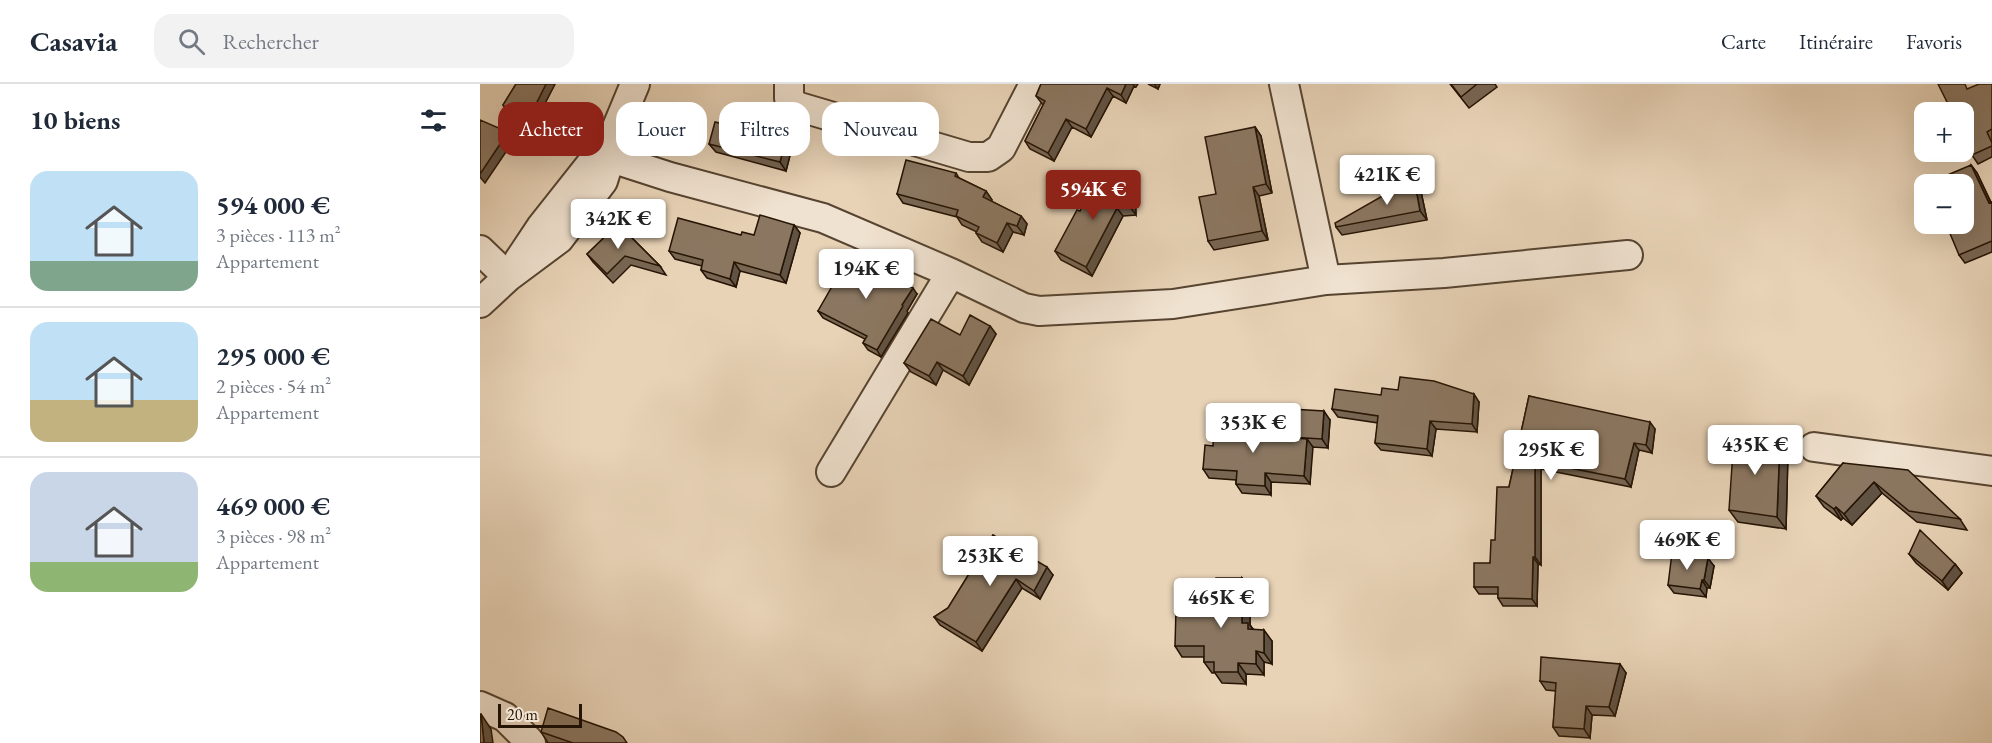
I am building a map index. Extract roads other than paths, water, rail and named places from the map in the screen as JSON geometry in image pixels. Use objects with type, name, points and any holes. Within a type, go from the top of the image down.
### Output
[{"type":"street","points":[[605,156],[635,84]]},
{"type":"street","points":[[789,84],[789,98],[796,106],[969,157],[988,157],[1001,148],[1034,84]]},
{"type":"street","points":[[1284,84],[1326,280]]},
{"type":"street","points":[[480,303],[508,277],[541,227],[594,160],[605,156],[670,177],[823,218],[951,273],[1024,308],[1039,311],[1173,304],[1326,280],[1444,273],[1628,255]]},
{"type":"street","points":[[480,250],[508,277]]},
{"type":"street","points":[[831,472],[951,273]]},
{"type":"street","points":[[1814,447],[1992,471]]},
{"type":"street","points":[[480,706],[505,717],[531,743]]}]
